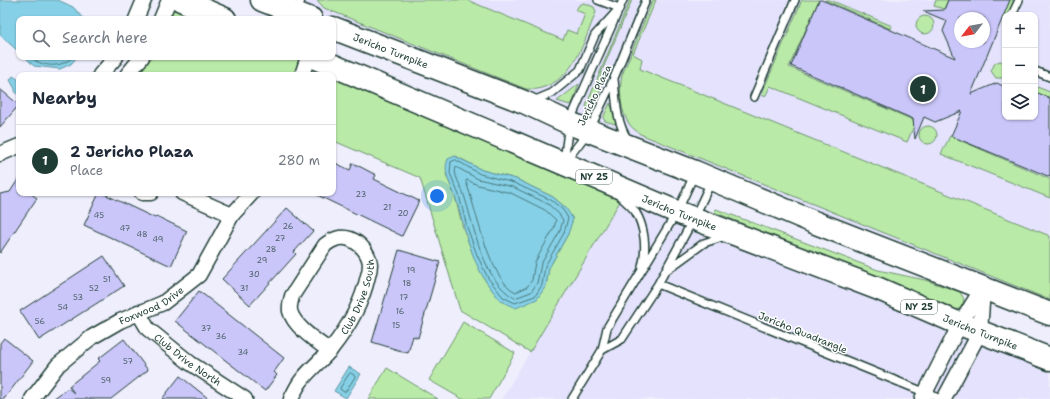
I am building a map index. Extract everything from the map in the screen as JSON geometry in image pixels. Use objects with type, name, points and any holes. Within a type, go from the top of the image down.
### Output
[{"type":"main road","points":[[181,0],[218,16]]},
{"type":"main road","points":[[262,0],[303,11]]},
{"type":"main road","name":"Jericho Turnpike","points":[[336,29],[524,102],[569,123],[816,223],[1050,314]]},
{"type":"main road","name":"Jericho Turnpike","points":[[317,60],[331,70]]},
{"type":"main road","name":"Jericho Turnpike","points":[[336,72],[686,215],[879,289],[960,324],[1050,359]]},
{"type":"street","points":[[137,16],[144,0]]},
{"type":"street","points":[[162,16],[169,0]]},
{"type":"street","points":[[103,72],[113,60]]},
{"type":"street","points":[[130,72],[140,60]]},
{"type":"street","points":[[303,72],[307,60]]},
{"type":"street","points":[[0,154],[16,147]]},
{"type":"street","points":[[189,196],[232,215]]},
{"type":"street","name":"Foxwood Drive","points":[[32,399],[58,365],[92,337],[138,312],[163,303],[198,275],[232,215],[249,196]]},
{"type":"street","name":"Club Drive South","points":[[290,399],[300,382],[330,351],[352,318],[366,285],[370,265],[367,254],[359,245],[350,239],[341,238],[332,240],[325,245],[292,296],[290,306],[290,312],[295,321],[309,336],[330,351]]},
{"type":"street","points":[[924,396],[960,324],[983,287]]},
{"type":"street","points":[[944,399],[980,332],[983,287]]},
{"type":"street","name":"Club Drive North","points":[[138,312],[148,329],[154,334],[190,363],[245,399]]},
{"type":"lane","points":[[524,102],[533,101],[552,93],[580,70],[595,35],[619,9],[598,0]]},
{"type":"lane","name":"Jericho Plaza","points":[[564,164],[569,123],[623,0]]},
{"type":"lane","name":"Jericho Plaza","points":[[564,164],[589,131],[614,78],[646,0]]},
{"type":"lane","points":[[754,97],[795,0]]},
{"type":"lane","points":[[1013,12],[1018,0]]},
{"type":"lane","points":[[1038,72],[1050,77]]},
{"type":"lane","points":[[614,78],[617,115],[627,139],[636,150]]},
{"type":"lane","points":[[602,350],[622,339],[658,284],[665,271],[686,215],[703,176]]},
{"type":"lane","points":[[572,399],[602,350],[607,328],[640,272],[686,215],[703,176]]},
{"type":"lane","points":[[603,180],[634,210],[642,227],[644,246],[643,262],[640,272]]},
{"type":"lane","points":[[665,271],[704,244],[721,237],[736,234]]},
{"type":"lane","name":"Jericho Quadrangle","points":[[658,284],[924,396],[941,399]]},
{"type":"shaded area","points":[[286,0],[1050,0],[1050,305],[336,20],[336,16],[326,16]]},
{"type":"shaded area","points":[[621,198],[1050,359],[1050,399],[502,399]]},
{"type":"green space","points":[[177,0],[217,16],[169,16]]},
{"type":"green space","points":[[317,0],[467,0],[563,40],[567,30],[577,34],[585,14],[576,10],[579,5],[584,3],[594,7],[596,12],[577,58],[570,68],[553,83],[539,89],[526,89],[324,8]]},
{"type":"green space","points":[[630,0],[632,0],[601,73],[601,89],[593,106],[587,108],[586,106]]},
{"type":"green space","points":[[653,0],[656,0],[633,54],[642,59],[640,69],[1050,236],[1050,300],[640,134],[632,128],[624,114],[622,107],[621,81],[622,75]]},
{"type":"green space","points":[[802,0],[819,0],[789,67],[913,120],[914,126],[907,142],[770,86],[766,95],[763,96],[762,93]]},
{"type":"green space","points":[[825,0],[830,0],[892,26],[891,29]]},
{"type":"green space","points":[[936,0],[948,0],[944,9],[934,6]]},
{"type":"green space","points":[[1010,0],[1014,0],[1009,12],[1005,12]]},
{"type":"green space","points":[[925,16],[931,19],[934,25],[931,31],[925,34],[919,31],[916,25],[919,19]]},
{"type":"green space","points":[[146,60],[307,60],[303,72],[138,72]]},
{"type":"green space","points":[[1002,62],[1002,78],[996,78],[991,71],[995,63]]},
{"type":"green space","points":[[336,76],[622,198],[530,352],[460,310],[420,178],[336,142]],"holes":[[[456,156],[482,170],[516,179],[553,197],[566,208],[568,234],[549,268],[546,286],[501,301],[485,280],[474,257],[446,174]]]},
{"type":"green space","points":[[579,84],[573,102],[570,105],[557,101]]},
{"type":"green space","points":[[1038,87],[1050,92],[1050,98],[1038,93]]},
{"type":"green space","points":[[610,103],[617,122],[615,124],[605,121],[603,118]]},
{"type":"green space","points":[[928,126],[934,129],[937,135],[934,141],[928,144],[922,141],[919,135],[922,129]]},
{"type":"green space","points":[[950,136],[1050,179],[1050,198],[941,154]]},
{"type":"green space","points":[[716,209],[878,270],[925,280],[960,292],[964,299],[962,308],[955,310],[714,212]]},
{"type":"green space","points":[[463,322],[515,353],[489,399],[462,399],[429,380]]},
{"type":"green space","points":[[387,368],[438,399],[368,399]]},
{"type":"water","points":[[0,0],[58,0],[73,7],[81,16],[16,16],[16,49],[0,35]]},
{"type":"water","points":[[28,60],[74,60],[71,64],[60,69],[34,66]]},
{"type":"water","points":[[13,76],[16,78],[16,92],[15,89],[10,80]]},
{"type":"water","points":[[455,156],[482,170],[516,179],[553,197],[566,208],[573,219],[568,234],[549,268],[546,286],[537,299],[516,308],[499,299],[485,280],[474,258],[447,175],[446,164],[448,159]]},
{"type":"water","points":[[349,367],[361,374],[346,398],[334,391]]},
{"type":"building","points":[[819,0],[955,58],[943,31],[947,21],[923,11],[944,10],[948,0],[1010,0],[1005,12],[1002,12],[1002,19],[971,94],[997,83],[1002,86],[1002,120],[1038,120],[1038,93],[1050,98],[1050,177],[951,136],[962,111],[935,122],[924,117],[915,139],[913,119],[791,66]]},
{"type":"building","points":[[0,89],[16,102],[16,108],[0,127]]},
{"type":"building","points":[[336,163],[350,170],[353,163],[376,175],[374,179],[419,201],[402,236],[319,196],[336,196]]},
{"type":"building","points":[[16,183],[16,196],[34,196],[37,198],[0,253],[0,194],[10,192]]},
{"type":"building","points":[[98,196],[108,196],[187,231],[171,266],[84,225]]},
{"type":"building","points":[[287,208],[313,231],[294,252],[296,254],[250,305],[222,279]]},
{"type":"building","points":[[399,250],[440,262],[418,338],[413,336],[408,353],[372,342]]},
{"type":"building","points":[[104,256],[124,286],[39,340],[20,311]]},
{"type":"building","points":[[199,291],[284,358],[274,372],[277,375],[265,391],[175,321]]},
{"type":"building","points":[[4,338],[33,361],[4,399],[0,399],[0,343]]},
{"type":"building","points":[[124,339],[148,370],[111,399],[53,399],[68,388],[74,393],[69,386],[100,361],[98,359]]},
{"type":"building","points":[[180,376],[209,399],[162,399]]},
{"type":"place","name":"2 Jericho Plaza","points":[[923,89]]}]
